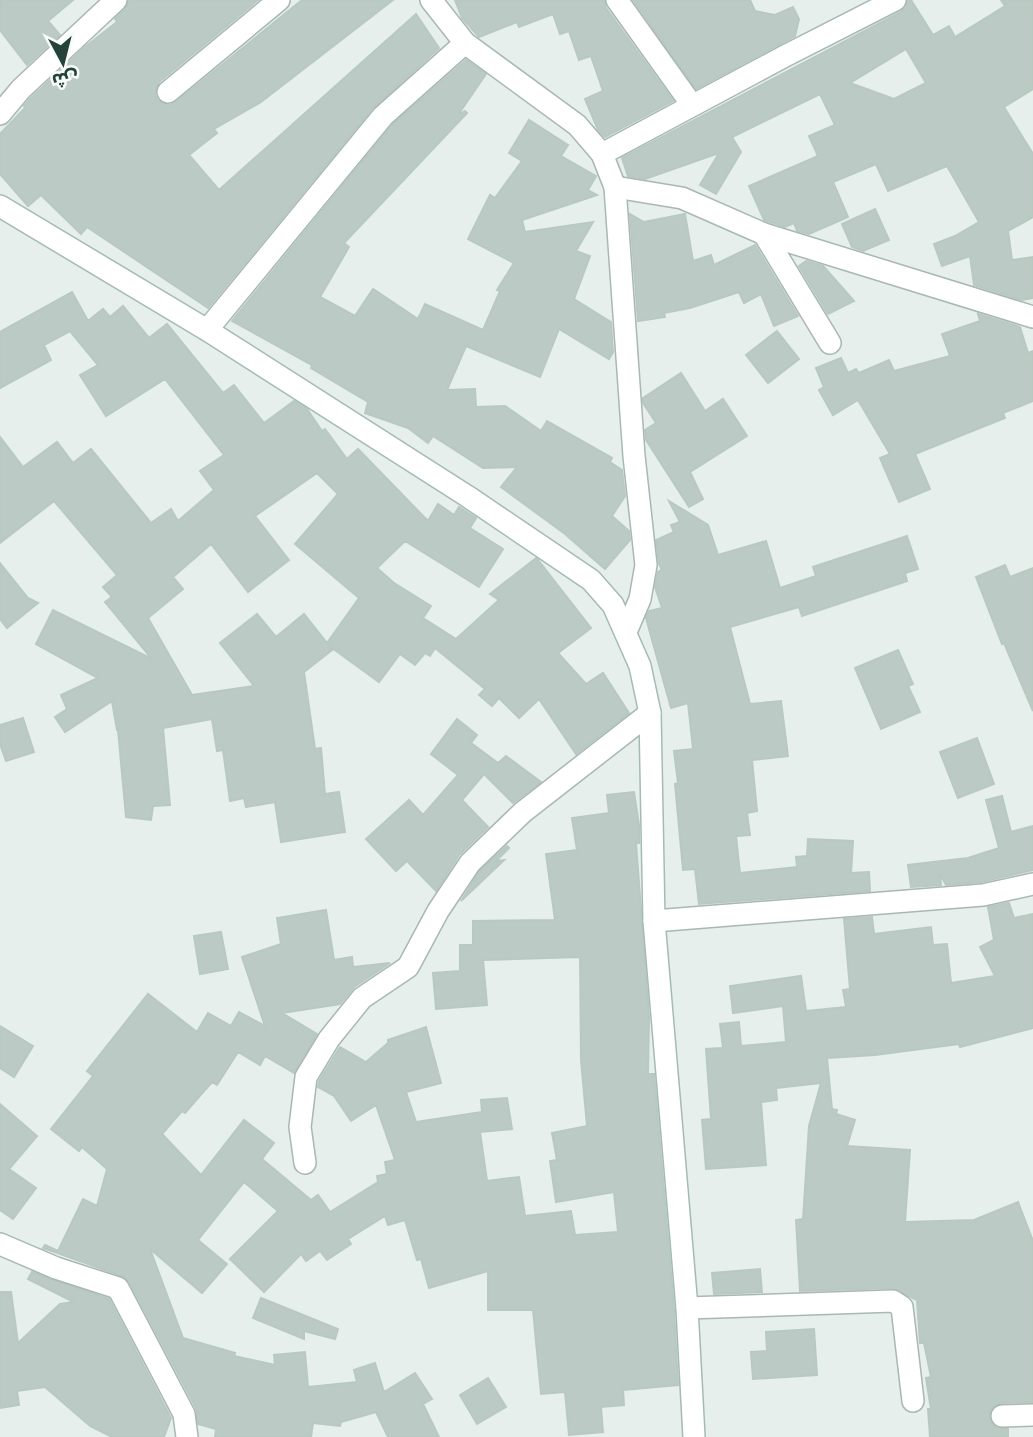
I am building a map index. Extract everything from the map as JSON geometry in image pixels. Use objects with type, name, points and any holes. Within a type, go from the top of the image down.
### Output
[{"type":"street","points":[[0,114],[21,89],[116,0]]},
{"type":"street","points":[[168,92],[279,0]]},
{"type":"street","points":[[432,0],[465,43],[578,125],[602,154],[615,187],[634,456],[646,565],[640,599],[626,632]]},
{"type":"street","points":[[617,0],[692,105]]},
{"type":"street","points":[[602,154],[895,0]]},
{"type":"street","points":[[207,330],[383,116],[465,43]]},
{"type":"street","points":[[615,187],[682,198],[764,234],[1033,317]]},
{"type":"street","points":[[0,206],[207,330],[467,496],[591,580],[612,605],[640,666],[650,713],[654,921],[687,1308],[694,1437]]},
{"type":"street","points":[[764,234],[830,344]]},
{"type":"street","points":[[305,1163],[300,1127],[306,1077],[329,1039],[362,998],[408,967],[438,911],[470,863],[523,812],[650,713]]},
{"type":"street","points":[[654,921],[983,895],[1033,884]]},
{"type":"street","points":[[0,1244],[56,1268],[118,1288],[184,1414],[187,1437]]},
{"type":"street","points":[[687,1308],[893,1301],[902,1307],[913,1401]]},
{"type":"street","points":[[1002,1416],[1033,1415]]},
{"type":"building","points":[[0,0],[73,0],[48,21],[60,35],[27,65],[0,30]]},
{"type":"building","points":[[129,0],[258,0],[159,82],[155,95],[158,101],[170,105],[302,0],[393,0],[261,102],[214,129],[217,133],[189,155],[219,190],[416,14],[439,48],[373,108],[208,308],[87,227],[81,234],[41,195],[28,206],[0,174],[0,134],[31,98],[85,47],[117,22],[115,19],[125,9]]},
{"type":"building","points":[[455,0],[604,0],[606,8],[673,101],[605,137],[598,130],[585,99],[603,91],[591,56],[579,60],[569,31],[560,34],[553,14],[519,27],[517,22],[479,37],[462,18]]},
{"type":"building","points":[[633,0],[750,0],[755,11],[775,15],[793,7],[799,19],[795,36],[696,89]]},
{"type":"building","points":[[908,0],[911,0],[933,35],[949,26],[955,37],[1005,6],[1001,0],[1033,0],[1033,89],[1004,107],[1033,154],[1033,217],[1008,231],[1012,260],[1033,257],[1033,298],[1022,300],[974,285],[970,256],[942,266],[934,244],[979,222],[947,166],[888,191],[876,164],[833,182],[848,217],[809,234],[797,231],[794,223],[785,227],[764,220],[749,186],[818,156],[809,136],[835,125],[820,94],[732,137],[741,152],[716,194],[700,185],[719,153],[645,179],[628,176],[622,158],[906,7]],"holes":[[[906,49],[926,83],[894,99],[850,83]]]},
{"type":"building","points":[[466,60],[486,74],[458,115],[465,111],[467,113],[344,243],[349,247],[320,297],[355,316],[373,289],[418,319],[425,304],[483,330],[500,291],[497,290],[514,263],[468,239],[490,195],[495,198],[522,161],[509,153],[529,120],[568,145],[561,156],[596,176],[588,190],[597,195],[522,220],[525,232],[593,222],[576,251],[590,256],[574,299],[611,322],[613,352],[609,359],[559,329],[540,377],[466,346],[447,390],[475,389],[476,407],[505,406],[541,431],[547,421],[612,458],[610,462],[622,470],[625,496],[612,516],[629,531],[630,540],[605,569],[565,534],[501,487],[517,467],[483,468],[433,436],[428,443],[408,428],[365,413],[368,402],[311,368],[312,365],[232,321],[392,125]]},
{"type":"building","points":[[875,209],[889,240],[863,251],[852,247],[842,224]]},
{"type":"building","points":[[630,214],[644,222],[685,214],[693,261],[711,255],[714,265],[755,245],[798,316],[774,326],[761,294],[744,303],[739,292],[690,308],[664,313],[665,317],[638,321]]},
{"type":"building","points":[[806,261],[823,266],[854,301],[828,314],[799,266]]},
{"type":"building","points":[[72,292],[88,321],[103,309],[110,317],[123,306],[149,338],[167,324],[223,393],[234,385],[264,423],[294,401],[307,409],[347,459],[358,449],[428,521],[438,504],[454,515],[459,507],[476,518],[470,528],[503,549],[479,587],[405,541],[377,568],[394,583],[431,606],[423,618],[456,639],[499,600],[490,594],[536,558],[591,628],[558,653],[586,684],[603,673],[629,713],[576,754],[539,699],[519,718],[499,698],[492,706],[479,695],[485,689],[435,648],[430,656],[425,653],[415,665],[400,654],[379,682],[328,645],[332,650],[304,672],[315,749],[321,748],[325,794],[339,792],[345,832],[281,842],[275,802],[246,807],[244,798],[230,801],[223,750],[217,751],[212,719],[163,728],[170,805],[153,806],[151,820],[126,817],[118,730],[112,701],[65,732],[55,717],[67,709],[61,695],[98,678],[36,644],[53,610],[152,659],[105,602],[112,597],[103,587],[117,575],[54,501],[0,543],[0,437],[23,467],[57,442],[73,463],[91,449],[151,523],[171,509],[178,521],[214,490],[200,471],[224,455],[165,379],[106,416],[80,375],[98,365],[70,331],[44,345],[51,360],[0,388],[0,332]],"holes":[[[317,473],[338,494],[295,544],[359,598],[327,643],[304,614],[276,637],[257,614],[220,643],[254,686],[192,695],[148,618],[183,589],[173,577],[211,544],[248,592],[289,560],[255,516]]]},
{"type":"building","points":[[978,314],[1020,327],[1028,353],[1033,351],[1033,401],[1003,413],[1005,418],[915,454],[930,489],[899,502],[880,458],[890,454],[858,400],[833,415],[819,390],[824,387],[816,368],[841,358],[848,373],[856,369],[859,373],[889,360],[894,371],[950,356],[942,334],[980,321]]},
{"type":"building","points":[[777,331],[799,359],[768,383],[746,355]]},
{"type":"building","points":[[681,373],[705,411],[723,399],[747,436],[690,472],[703,499],[689,507],[646,440],[645,430],[656,423],[643,403],[643,398]]},
{"type":"building","points":[[669,501],[708,525],[718,555],[766,541],[780,588],[816,576],[813,567],[907,536],[918,569],[905,573],[907,581],[802,616],[799,607],[730,627],[750,704],[781,701],[788,756],[752,760],[757,811],[747,813],[750,835],[736,836],[740,873],[797,867],[796,857],[807,856],[808,839],[853,841],[851,873],[869,872],[870,891],[699,904],[695,869],[683,870],[675,784],[678,783],[674,751],[693,749],[688,703],[671,708],[646,618],[649,611],[662,608],[655,587],[658,572],[662,570],[656,540],[674,532],[671,525],[680,522]]},
{"type":"building","points":[[0,563],[28,598],[38,603],[7,628],[0,619]]},
{"type":"building","points":[[1005,565],[1010,577],[1033,568],[1033,711],[1004,643],[1002,644],[976,577]]},
{"type":"building","points":[[898,650],[913,684],[908,686],[920,712],[881,729],[855,668]]},
{"type":"building","points":[[23,718],[34,752],[6,761],[0,744],[0,725]]},
{"type":"building","points":[[457,719],[477,735],[471,743],[498,763],[506,756],[541,782],[513,803],[484,774],[462,800],[488,827],[459,855],[436,891],[407,861],[396,871],[366,839],[409,800],[423,815],[458,775],[431,754]]},
{"type":"building","points":[[977,738],[994,784],[958,798],[940,752]]},
{"type":"building","points":[[634,792],[639,825],[639,843],[636,843],[649,1017],[648,1074],[654,1074],[678,1385],[623,1390],[624,1405],[601,1407],[603,1432],[569,1435],[565,1392],[541,1394],[533,1310],[488,1310],[488,1271],[429,1288],[421,1259],[417,1260],[405,1220],[388,1225],[385,1216],[348,1239],[351,1244],[327,1260],[320,1251],[306,1261],[301,1254],[264,1292],[230,1259],[278,1211],[244,1182],[198,1240],[227,1264],[202,1293],[150,1249],[183,1338],[235,1353],[234,1356],[275,1365],[274,1355],[305,1352],[308,1387],[357,1382],[354,1370],[375,1363],[384,1392],[415,1373],[432,1399],[423,1404],[439,1437],[388,1437],[376,1412],[341,1422],[340,1426],[313,1423],[311,1437],[215,1437],[216,1429],[198,1424],[196,1408],[129,1281],[122,1276],[43,1248],[45,1245],[58,1251],[83,1199],[97,1206],[107,1169],[82,1147],[79,1151],[51,1129],[93,1076],[87,1071],[148,994],[197,1032],[208,1013],[231,1026],[239,1012],[265,1026],[242,957],[281,944],[277,918],[326,910],[334,960],[352,957],[353,967],[390,963],[354,987],[340,1004],[282,1013],[317,1034],[294,1073],[265,1056],[260,1065],[238,1052],[217,1085],[212,1082],[162,1134],[201,1175],[244,1120],[274,1143],[262,1159],[311,1200],[318,1195],[330,1212],[378,1182],[377,1176],[387,1174],[385,1162],[395,1160],[376,1105],[351,1121],[334,1096],[318,1087],[319,1081],[340,1047],[366,1062],[388,1043],[388,1040],[426,1027],[441,1083],[406,1092],[416,1122],[482,1112],[481,1100],[507,1098],[512,1129],[480,1132],[487,1181],[519,1177],[525,1216],[571,1211],[575,1235],[618,1232],[614,1192],[556,1202],[550,1161],[557,1160],[552,1133],[587,1126],[581,1060],[580,957],[483,960],[487,1005],[436,1009],[433,973],[460,971],[460,945],[473,945],[473,921],[555,920],[546,854],[577,850],[572,818],[609,813],[607,795]]},
{"type":"building","points":[[1002,796],[1011,832],[1033,826],[1033,870],[981,882],[946,885],[940,874],[941,885],[911,887],[908,865],[968,858],[999,848],[986,800]]},
{"type":"building","points":[[507,846],[509,848],[496,861],[504,860],[461,901],[480,871]]},
{"type":"building","points":[[1009,903],[1014,918],[1033,914],[1033,1028],[960,1047],[959,1044],[827,1058],[832,1109],[837,1110],[836,1114],[855,1120],[847,1146],[910,1150],[905,1222],[974,1220],[1018,1202],[1033,1241],[1033,1402],[1001,1403],[991,1409],[991,1423],[996,1428],[1008,1429],[1008,1437],[930,1437],[928,1409],[931,1409],[926,1378],[931,1377],[924,1343],[920,1343],[917,1300],[893,1288],[800,1291],[796,1220],[803,1219],[809,1126],[821,1083],[776,1088],[777,1100],[761,1102],[766,1165],[706,1169],[702,1120],[711,1119],[706,1049],[723,1048],[720,1024],[739,1022],[741,1046],[786,1042],[783,1006],[733,1013],[730,986],[801,976],[806,1011],[846,1007],[843,990],[850,989],[844,919],[872,917],[874,934],[931,927],[933,945],[947,944],[951,983],[995,976],[980,947],[994,940],[988,907]]},
{"type":"building","points":[[221,932],[228,969],[200,974],[194,936]]},
{"type":"building","points":[[0,1026],[33,1046],[14,1077],[0,1068]]},
{"type":"building","points":[[0,1104],[37,1136],[9,1169],[36,1188],[13,1219],[0,1210]]},
{"type":"building","points":[[760,1269],[762,1292],[714,1294],[712,1273]]},
{"type":"building","points":[[32,1272],[109,1299],[171,1418],[164,1437],[112,1437],[90,1426],[45,1387],[17,1391],[19,1405],[0,1408],[0,1292],[11,1292],[18,1343],[60,1304],[74,1302],[28,1279]]},
{"type":"building","points":[[261,1298],[338,1329],[335,1339],[304,1331],[304,1339],[253,1318]]},
{"type":"building","points":[[814,1329],[817,1375],[753,1379],[751,1352],[767,1351],[766,1332]]},
{"type":"building","points":[[488,1378],[506,1407],[477,1424],[460,1395]]}]
